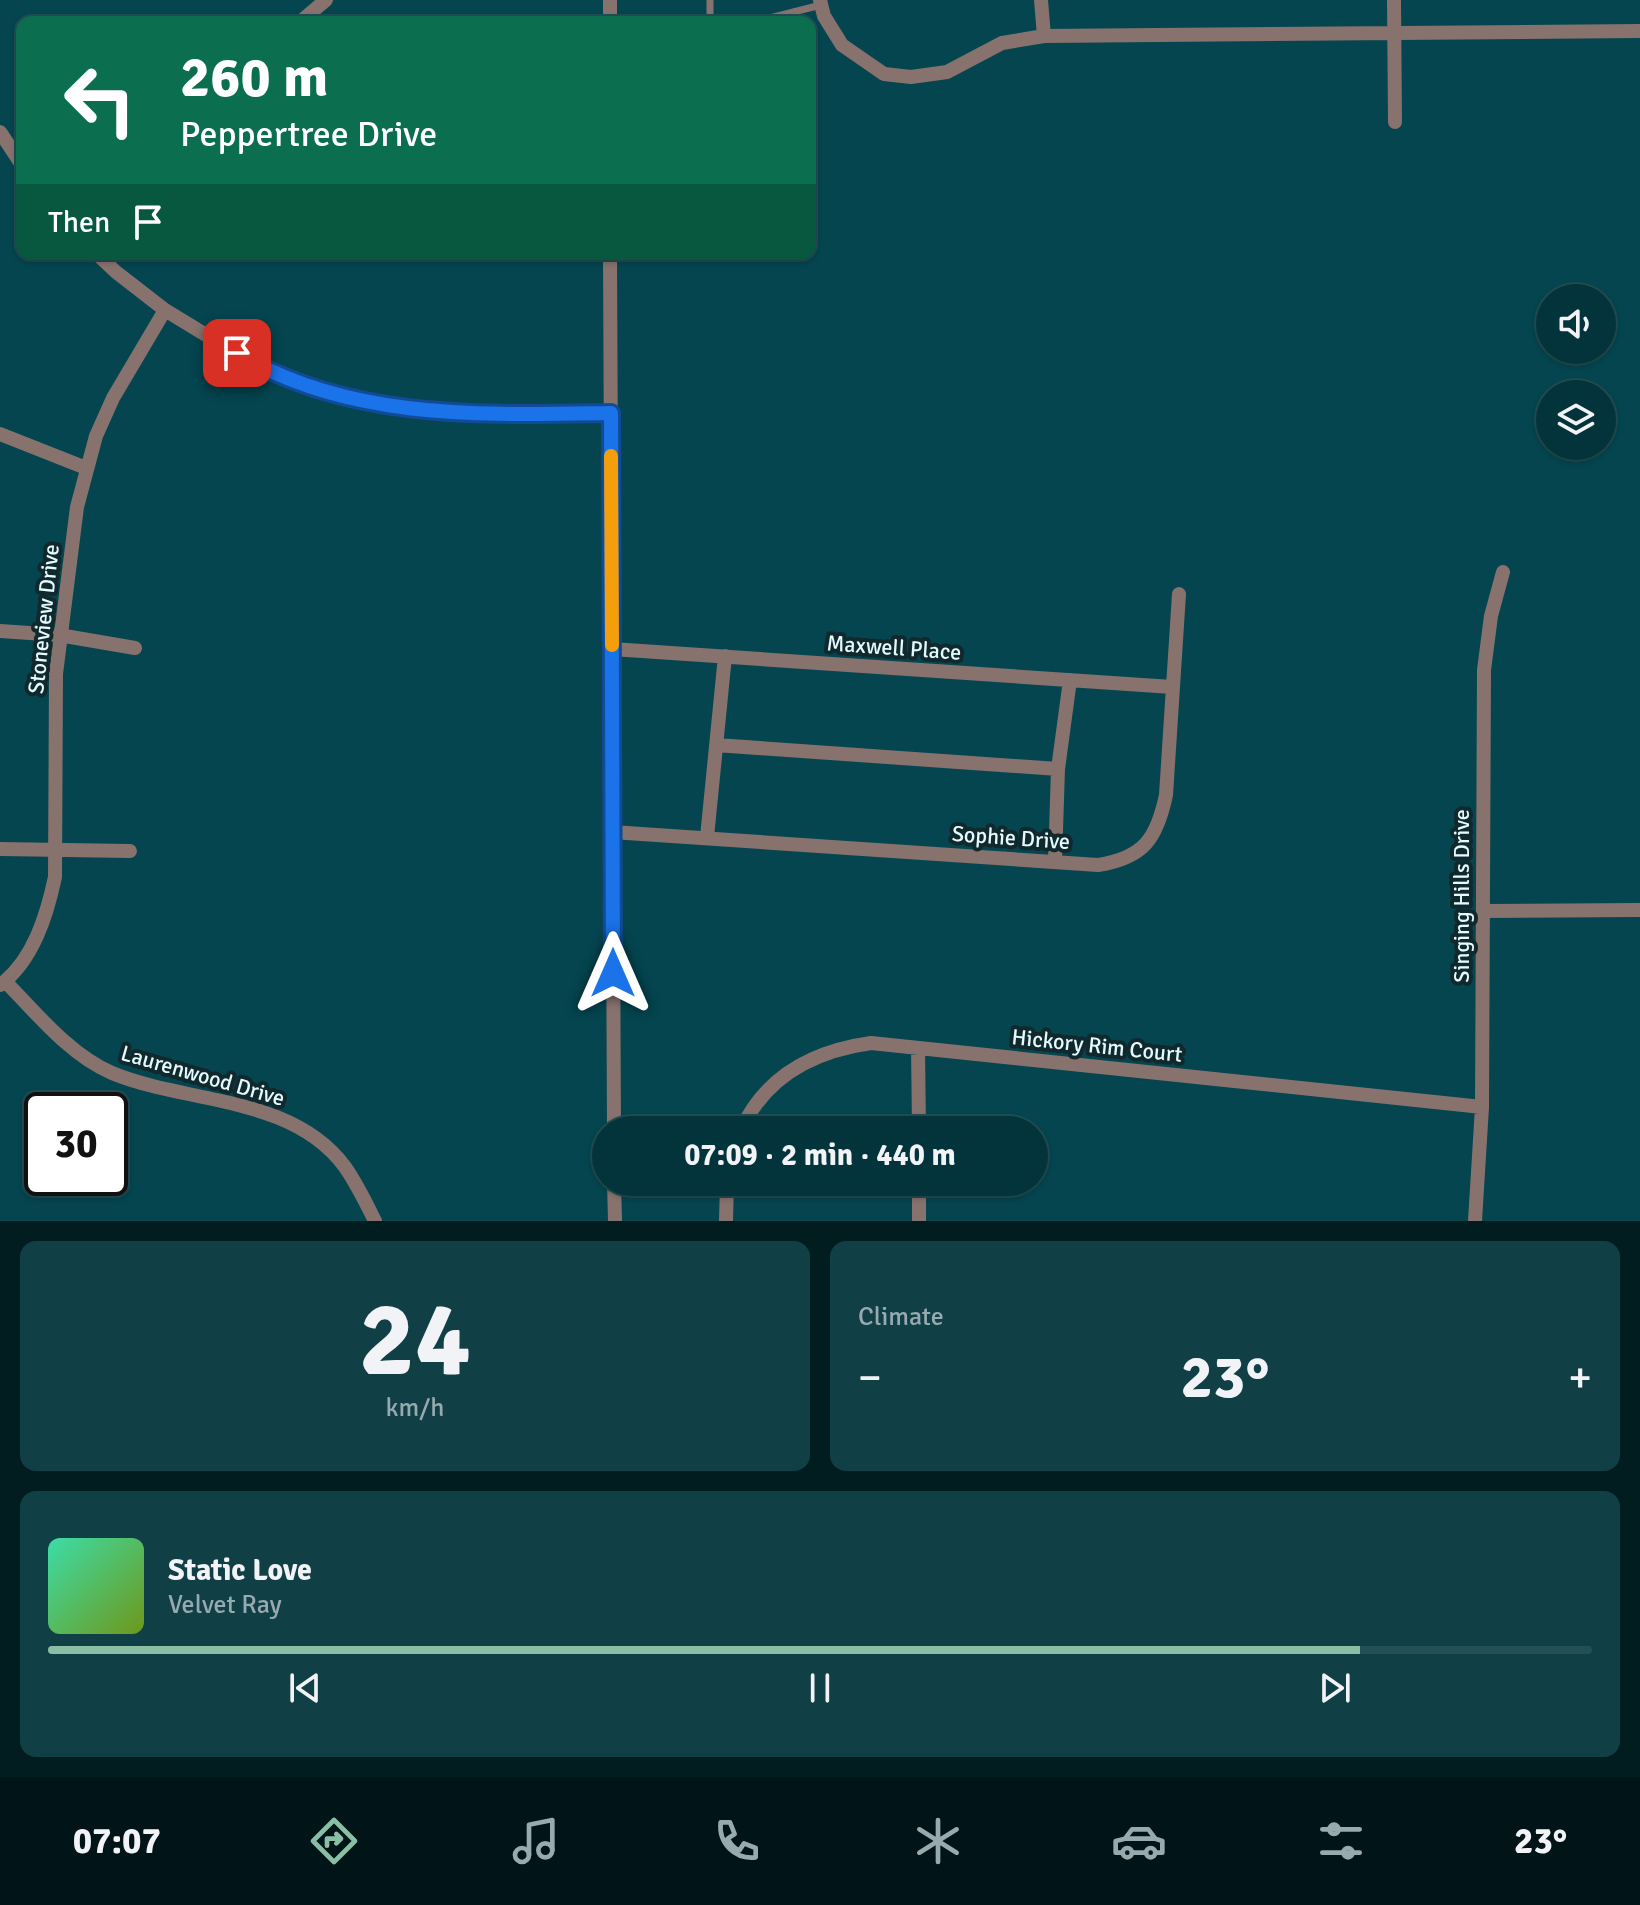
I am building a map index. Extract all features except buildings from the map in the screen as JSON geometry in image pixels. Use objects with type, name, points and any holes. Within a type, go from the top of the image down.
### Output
[{"type":"street","points":[[307,16],[326,0]]},
{"type":"street","points":[[1041,0],[1044,36]]},
{"type":"street","points":[[1394,0],[1395,122]]},
{"type":"street","points":[[820,3],[824,16],[842,45],[884,74],[911,77],[947,72],[1002,43],[1044,36],[1640,31]]},
{"type":"street","points":[[0,132],[16,156]]},
{"type":"street","points":[[103,260],[165,310],[260,368],[339,395],[417,411],[611,413]]},
{"type":"street","points":[[610,260],[614,1116]]},
{"type":"street","name":"Stoneview Drive","points":[[3,983],[38,935],[48,908],[57,851],[56,674],[59,635],[77,507],[86,468],[113,398],[165,310]]},
{"type":"street","points":[[0,434],[86,468]]},
{"type":"street","name":"Singing Hills Drive","points":[[1475,1221],[1482,1107],[1484,670],[1491,616],[1503,572]]},
{"type":"street","name":"Sophie Drive","points":[[612,832],[1098,865],[1119,862],[1139,851],[1161,822],[1166,795],[1179,594]]},
{"type":"street","points":[[0,631],[59,635],[135,648]]},
{"type":"street","name":"Maxwell Place","points":[[612,649],[1172,687]]},
{"type":"street","points":[[707,837],[725,656]]},
{"type":"street","points":[[1055,862],[1058,769],[1070,680]]},
{"type":"street","points":[[716,745],[1058,769]]},
{"type":"street","points":[[0,849],[130,851]]},
{"type":"street","points":[[1483,911],[1640,910]]},
{"type":"street","name":"Laurenwood Drive","points":[[3,983],[50,1028],[109,1072],[285,1119],[318,1141],[344,1166],[375,1221]]},
{"type":"street","name":"Hickory Rim Court","points":[[750,1116],[764,1094],[788,1071],[813,1057],[844,1047],[871,1043],[1482,1107]]},
{"type":"street","points":[[918,1048],[919,1116]]},
{"type":"street","points":[[614,1196],[615,1221]]},
{"type":"street","points":[[726,1221],[727,1196]]},
{"type":"street","points":[[919,1196],[919,1221]]},
{"type":"lane","points":[[775,16],[820,3]]},
{"type":"slow traffic","points":[[611,456],[612,645]]},
{"type":"route","points":[[237,353],[260,368],[339,395],[417,411],[611,413],[613,973]]}]
